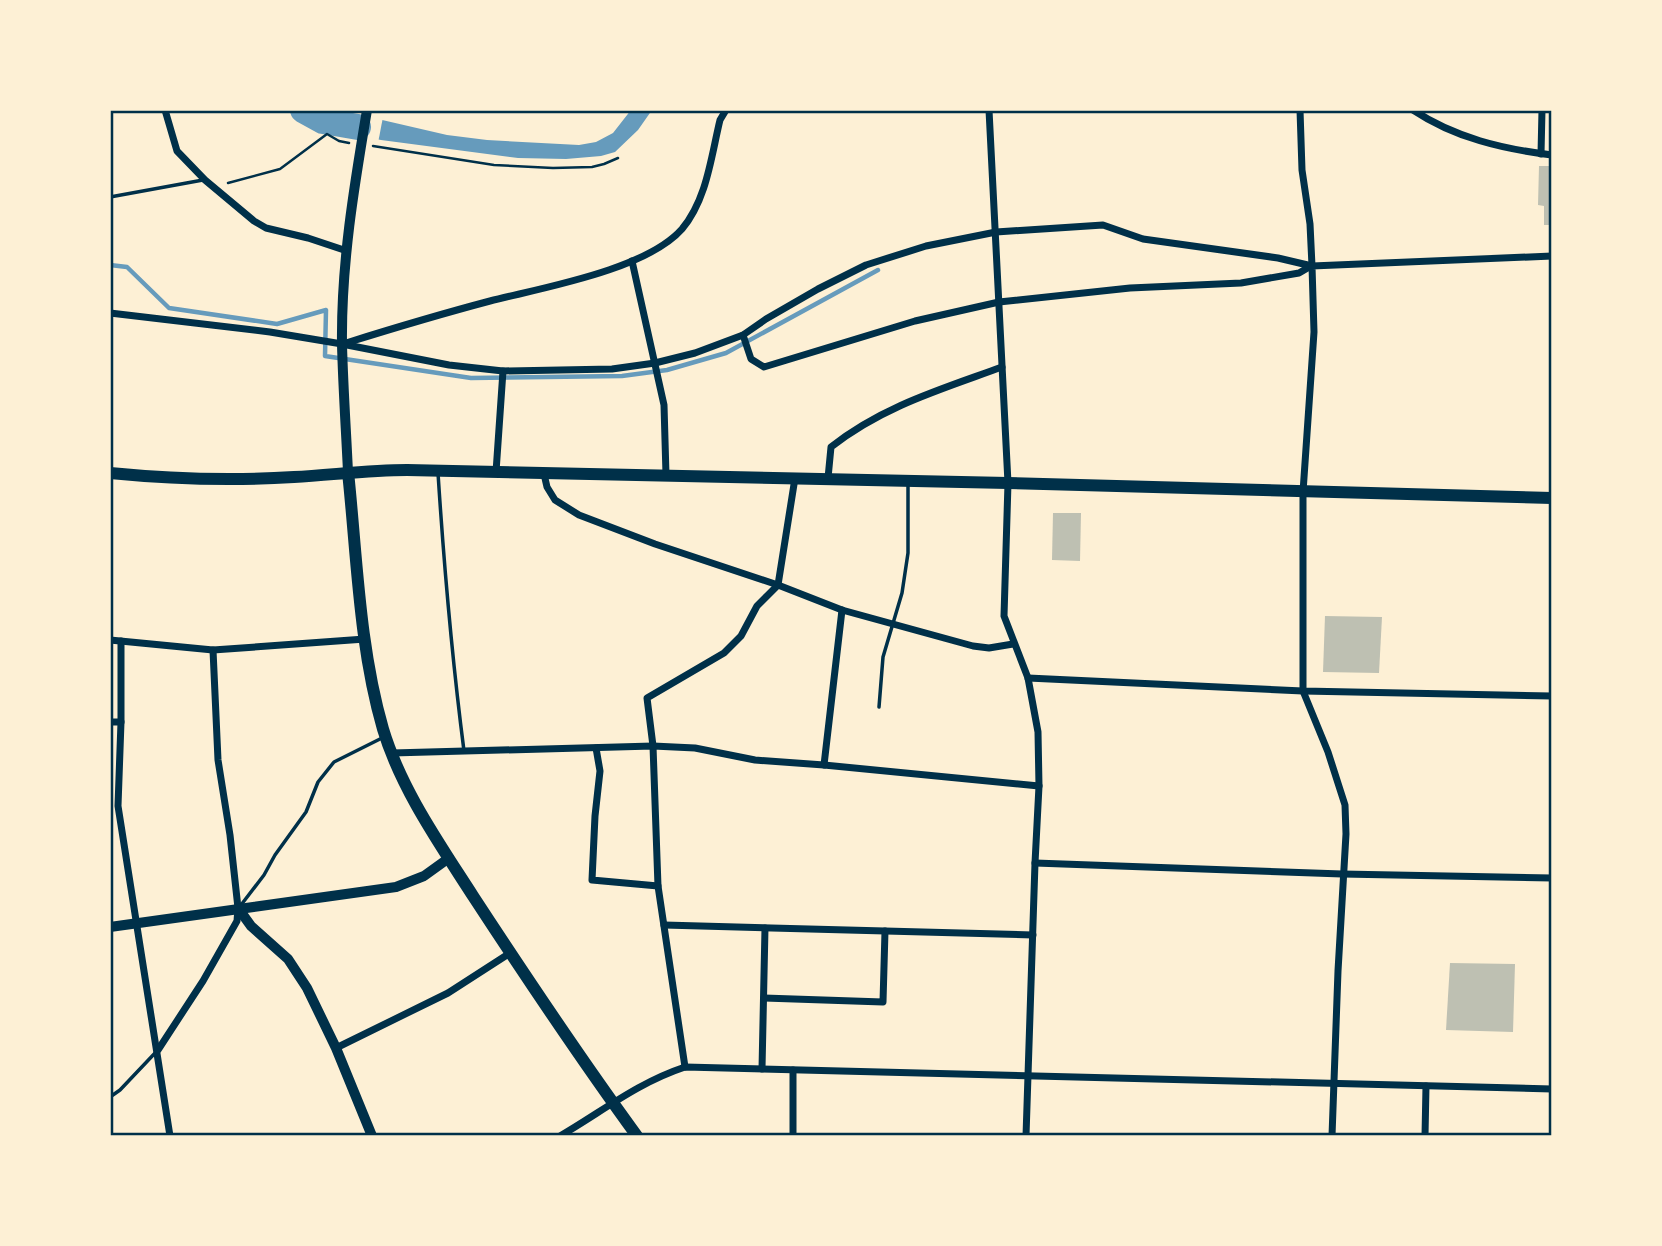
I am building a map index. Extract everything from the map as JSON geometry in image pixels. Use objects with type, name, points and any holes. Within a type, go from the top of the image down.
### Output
[{"type":"main road","points":[[110,473],[158,478],[235,480],[381,470],[828,478],[1552,498]]},
{"type":"main road","points":[[348,472],[372,686],[386,736],[405,783],[510,953],[638,1136]]},
{"type":"street","points":[[164,110],[177,151],[205,180],[254,221],[266,228],[347,251]]},
{"type":"street","points":[[342,344],[604,272],[668,242],[694,212],[703,191],[720,120],[726,110]]},
{"type":"street","points":[[989,110],[1008,483],[1004,616],[1028,678],[1038,732],[1039,786],[1026,1136]]},
{"type":"street","points":[[1300,110],[1302,170],[1310,224],[1314,332],[1303,492],[1303,691],[1328,752],[1345,805],[1346,834],[1342,874],[1332,1136]]},
{"type":"street","points":[[1413,110],[1465,136],[1498,147],[1552,155]]},
{"type":"street","points":[[1541,154],[1542,110]]},
{"type":"street","points":[[348,472],[342,344],[347,251],[366,112]]},
{"type":"street","points":[[110,313],[270,332],[449,365],[503,371],[612,369],[695,353],[743,335],[818,289],[866,265],[926,246],[996,232],[1103,225],[1143,239],[1278,258],[1312,266],[1552,256]]},
{"type":"street","points":[[632,261],[663,405],[666,475]]},
{"type":"street","points":[[743,335],[751,359],[764,367],[915,321],[999,302],[1130,288],[1241,283],[1299,272],[1312,266]]},
{"type":"street","points":[[828,478],[831,447],[850,432],[900,405],[1002,367]]},
{"type":"street","points":[[496,472],[503,371]]},
{"type":"street","points":[[544,474],[555,500],[579,515],[656,544],[778,585],[842,610],[973,646],[989,648],[1013,644]]},
{"type":"street","points":[[685,1067],[658,886],[653,747],[647,698],[724,653],[741,636],[757,606],[778,585],[795,478]]},
{"type":"street","points":[[824,765],[842,610]]},
{"type":"street","points":[[110,640],[213,650],[365,639]]},
{"type":"street","points":[[121,641],[118,806],[170,1136]]},
{"type":"street","points":[[157,1051],[204,981],[237,921],[239,908],[218,760],[213,650]]},
{"type":"street","points":[[1028,678],[1303,691],[1552,696]]},
{"type":"street","points":[[110,722],[121,722]]},
{"type":"street","points":[[596,748],[600,771],[592,880],[658,886]]},
{"type":"street","points":[[392,753],[695,748],[755,760],[1039,786]]},
{"type":"street","points":[[110,927],[396,887],[424,876],[449,858]]},
{"type":"street","points":[[1035,863],[1552,878]]},
{"type":"street","points":[[239,908],[251,926],[288,959],[307,988],[336,1048],[372,1136]]},
{"type":"street","points":[[664,925],[1033,935]]},
{"type":"street","points":[[762,1069],[765,928]]},
{"type":"street","points":[[764,998],[883,1002],[885,931]]},
{"type":"street","points":[[336,1048],[449,993],[510,953]]},
{"type":"street","points":[[560,1136],[662,1074],[685,1067],[1552,1089]]},
{"type":"street","points":[[793,1070],[793,1136]]},
{"type":"street","points":[[1425,1136],[1426,1086]]},
{"type":"lane","points":[[110,197],[205,180]]},
{"type":"lane","points":[[438,471],[445,582],[464,751]]},
{"type":"lane","points":[[879,707],[883,657],[902,593],[908,553],[908,480]]},
{"type":"lane","points":[[239,908],[306,812],[318,782],[334,762],[386,736]]},
{"type":"lane","points":[[110,1097],[157,1051]]},
{"type":"path","points":[[214,187],[281,169],[327,134],[339,141],[494,165],[592,167],[618,158]]},
{"type":"water","points":[[302,110],[339,110],[447,135],[579,145],[596,142],[613,133],[631,110],[652,110],[638,130],[615,152],[566,159],[518,158],[381,140],[338,132],[323,120]]},
{"type":"pier","points":[[349,110],[383,117],[378,143],[345,137]]},
{"type":"building","points":[[1539,166],[1552,166],[1552,225],[1544,225],[1544,206],[1538,205]]},
{"type":"building","points":[[1053,513],[1081,513],[1080,561],[1052,560]]},
{"type":"building","points":[[1325,616],[1382,617],[1379,673],[1323,672]]},
{"type":"building","points":[[1450,963],[1515,964],[1513,1032],[1446,1030]]},
{"type":"waterway","points":[[303,110],[323,121],[358,127]]},
{"type":"waterway","points":[[110,265],[127,267],[169,308],[277,324],[326,310],[325,356],[471,378],[622,376],[667,370],[726,353],[878,270]]}]
